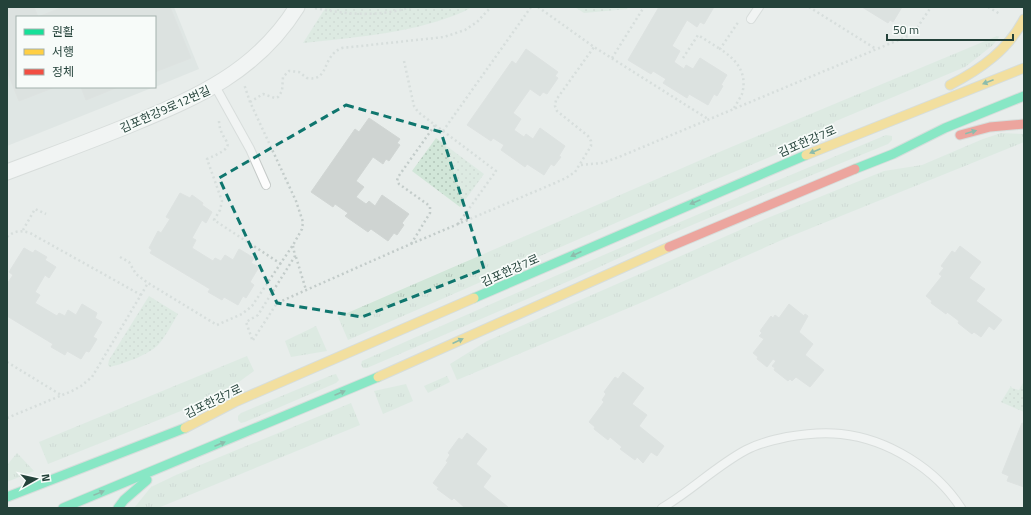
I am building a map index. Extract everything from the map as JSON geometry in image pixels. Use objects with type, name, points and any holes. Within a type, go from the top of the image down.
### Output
[{"type":"main road","points":[[938,90],[977,69],[1003,48],[1024,19]]},
{"type":"main road","name":"김포한강7로","points":[[13,498],[189,426],[235,402],[833,143],[1024,68]]},
{"type":"main road","points":[[63,508],[356,387],[682,241],[893,154],[945,128],[1024,96]]},
{"type":"main road","points":[[833,143],[918,101]]},
{"type":"main road","points":[[953,138],[990,127],[1024,124]]},
{"type":"main road","points":[[893,154],[938,142]]},
{"type":"main road","points":[[118,508],[124,500],[159,469]]},
{"type":"street","name":"김포한강9로12번길","points":[[7,172],[107,134],[172,107],[215,86],[260,53],[276,36],[297,7]]},
{"type":"lane","points":[[751,20],[759,7]]},
{"type":"lane","points":[[215,86],[250,149],[266,185]]},
{"type":"lane","points":[[662,508],[689,491],[734,457],[747,450],[772,440],[806,434],[823,433],[859,437],[903,454],[930,474],[945,488],[961,508]]},
{"type":"path","points":[[315,8],[340,14],[359,15],[382,14],[412,7]]},
{"type":"path","points":[[250,102],[263,94],[275,98],[278,97],[282,91],[283,77],[289,71],[299,72],[307,78],[317,78],[322,75],[325,70],[327,60],[332,53],[342,48],[449,36],[465,30],[477,22],[491,7]]},
{"type":"path","points":[[443,131],[531,7]]},
{"type":"path","points":[[538,7],[612,58],[708,119]]},
{"type":"path","points":[[612,58],[644,7]]},
{"type":"path","points":[[809,7],[876,50]]},
{"type":"path","points":[[580,165],[609,161],[908,36],[915,31],[931,7]]},
{"type":"path","points":[[988,7],[1000,14]]},
{"type":"path","points":[[720,49],[740,19]]},
{"type":"path","points":[[682,58],[698,35],[732,56],[738,64],[742,76],[743,86],[742,94],[734,108]]},
{"type":"path","points":[[296,256],[258,315],[246,322],[253,340],[277,303],[566,178],[575,172],[591,146],[591,141],[588,136],[557,111],[555,106],[556,100],[594,46]]},
{"type":"path","points":[[404,61],[414,106],[418,112],[496,171],[457,224]]},
{"type":"path","points":[[120,256],[129,262],[136,274],[148,283],[217,325],[248,311],[252,306],[281,264],[302,229],[303,222],[302,215],[250,102],[243,82]]},
{"type":"path","points":[[219,115],[220,129],[228,144],[226,149],[222,152],[207,159],[222,201],[222,205],[214,220],[281,264]]},
{"type":"path","points":[[411,244],[430,213],[430,207],[399,184],[398,177],[435,125]]},
{"type":"path","points":[[22,230],[35,209],[46,214]]},
{"type":"path","points":[[7,237],[13,232],[22,230],[30,233],[141,295]]},
{"type":"path","points":[[292,245],[306,290]]},
{"type":"path","points":[[7,418],[82,386],[92,377],[148,283]]},
{"type":"path","points":[[7,362],[61,395]]},
{"type":"highlighted area","points":[[346,105],[441,132],[484,269],[362,317],[277,303],[219,178]]},
{"type":"shaded area","points":[[7,7],[174,7],[199,69],[156,87],[156,16],[16,16],[16,88],[152,88],[7,146]]},
{"type":"green space","points":[[326,7],[472,7],[459,14],[435,22],[403,30],[370,36],[303,43]]},
{"type":"green space","points":[[575,7],[628,7],[627,9],[584,13]]},
{"type":"green space","points":[[997,36],[999,37],[993,45],[965,67],[836,121],[811,139],[794,147],[698,187],[348,340],[338,317],[717,153]]},
{"type":"green space","points":[[1001,133],[1024,134],[1024,142],[784,239],[638,304],[457,380],[450,364],[487,341],[765,219],[884,171],[922,165]]},
{"type":"green space","points":[[886,135],[892,136],[892,140],[888,144],[671,234],[569,281],[367,368],[363,368],[361,365],[362,361],[493,303]]},
{"type":"green space","points":[[436,138],[484,174],[460,207],[412,171]]},
{"type":"green space","points":[[149,296],[178,314],[164,338],[154,349],[135,359],[110,367],[108,365],[109,360]]},
{"type":"green space","points":[[316,326],[327,351],[291,357],[285,341]]},
{"type":"green space","points":[[247,356],[254,371],[225,392],[211,399],[48,464],[39,442]]},
{"type":"green space","points":[[336,374],[339,380],[336,383],[245,422],[241,423],[238,420],[238,416],[241,413]]},
{"type":"green space","points":[[447,376],[450,382],[428,393],[424,386]]},
{"type":"green space","points":[[1024,381],[1024,412],[1001,402],[1011,386],[1012,388],[1019,390]]},
{"type":"green space","points":[[406,384],[413,401],[383,414],[374,391]]},
{"type":"green space","points":[[351,403],[360,425],[158,508],[134,508],[151,487],[176,475]]},
{"type":"green space","points":[[17,453],[34,471],[7,482],[7,465]]},
{"type":"building","points":[[7,7],[34,7],[38,16],[16,16],[16,88],[52,88],[19,101],[7,71]]},
{"type":"building","points":[[63,7],[170,7],[191,58],[156,72],[156,16],[40,16]]},
{"type":"building","points":[[659,7],[714,7],[704,24],[700,22],[697,27],[687,20],[672,46],[680,51],[674,62],[684,69],[686,65],[693,69],[700,58],[727,75],[717,96],[714,94],[708,105],[689,94],[687,98],[663,83],[666,79],[653,71],[651,74],[628,60]]},
{"type":"building","points":[[862,7],[902,7],[893,22],[890,20],[888,23]]},
{"type":"building","points":[[526,49],[558,72],[555,76],[558,78],[547,94],[543,92],[540,96],[530,89],[513,113],[521,119],[514,130],[524,137],[526,134],[533,139],[540,128],[565,146],[559,156],[561,157],[554,166],[551,164],[544,175],[527,164],[525,167],[501,150],[504,145],[493,138],[491,141],[467,125],[512,61],[516,64]]},
{"type":"building","points":[[81,88],[116,88],[86,100]]},
{"type":"building","points":[[369,118],[400,139],[397,143],[400,145],[389,161],[386,159],[383,164],[373,157],[356,181],[364,187],[356,197],[366,204],[369,201],[375,206],[382,195],[409,214],[402,223],[404,225],[397,235],[394,233],[388,241],[371,229],[368,232],[345,216],[348,213],[335,204],[333,207],[311,192],[355,129],[359,132]]},
{"type":"building","points":[[180,193],[190,198],[192,195],[212,212],[206,223],[202,220],[192,238],[196,240],[192,248],[213,261],[215,258],[221,261],[225,255],[233,260],[239,249],[254,258],[251,263],[259,267],[250,282],[254,285],[246,298],[243,296],[238,305],[224,297],[222,300],[208,292],[210,289],[150,253],[152,250],[149,248],[158,231],[161,233],[170,219],[166,217]]},
{"type":"building","points":[[960,246],[981,262],[969,278],[985,289],[976,301],[1002,320],[994,330],[989,326],[981,337],[974,332],[972,334],[958,323],[959,321],[931,303],[932,301],[926,296],[942,276],[939,274],[944,268],[941,266],[952,251],[955,253]]},
{"type":"building","points":[[24,248],[33,253],[35,250],[47,257],[45,260],[56,267],[49,278],[45,275],[35,292],[40,295],[35,303],[57,316],[59,313],[65,316],[68,310],[76,315],[82,304],[97,313],[95,318],[102,322],[93,337],[97,339],[89,352],[86,351],[81,359],[67,351],[65,355],[51,347],[53,344],[7,316],[7,284],[13,275],[9,272]]},
{"type":"building","points":[[789,304],[804,316],[805,314],[808,316],[799,332],[813,344],[805,355],[824,370],[810,387],[796,377],[792,381],[790,379],[788,381],[774,370],[775,368],[772,366],[776,361],[773,359],[767,367],[757,359],[758,357],[753,353],[764,339],[759,336],[762,333],[760,331],[771,316],[773,318],[775,315],[779,318]]},
{"type":"building","points":[[623,372],[644,388],[632,404],[647,415],[639,426],[664,446],[657,456],[651,452],[643,463],[637,457],[635,460],[620,449],[622,447],[610,437],[608,440],[594,429],[595,427],[589,422],[604,402],[602,400],[606,394],[604,392],[615,377],[618,379]]},
{"type":"building","points":[[1022,423],[1024,424],[1024,487],[1007,481],[1009,476],[1002,473]]},
{"type":"building","points":[[467,433],[487,449],[476,464],[491,476],[483,487],[508,507],[507,508],[465,508],[454,498],[452,500],[437,489],[439,488],[433,483],[448,462],[446,461],[450,455],[448,453],[459,438],[462,440]]},
{"type":"traffic: fast","points":[[855,169],[893,154],[945,128],[1024,96]]},
{"type":"traffic: fast","points":[[474,298],[806,155]]},
{"type":"traffic: fast","points":[[63,508],[378,377]]},
{"type":"traffic: fast","points":[[7,497],[185,428]]},
{"type":"traffic: fast","points":[[118,508],[124,500],[147,480]]},
{"type":"traffic: slow","points":[[950,85],[993,58],[1010,40],[1024,19]]},
{"type":"traffic: slow","points":[[806,155],[1024,68]]},
{"type":"traffic: slow","points":[[378,377],[669,247]]},
{"type":"traffic: slow","points":[[185,428],[235,402],[474,298]]},
{"type":"traffic: jam","points":[[960,135],[990,127],[1024,124]]},
{"type":"traffic: jam","points":[[669,247],[855,169]]}]
